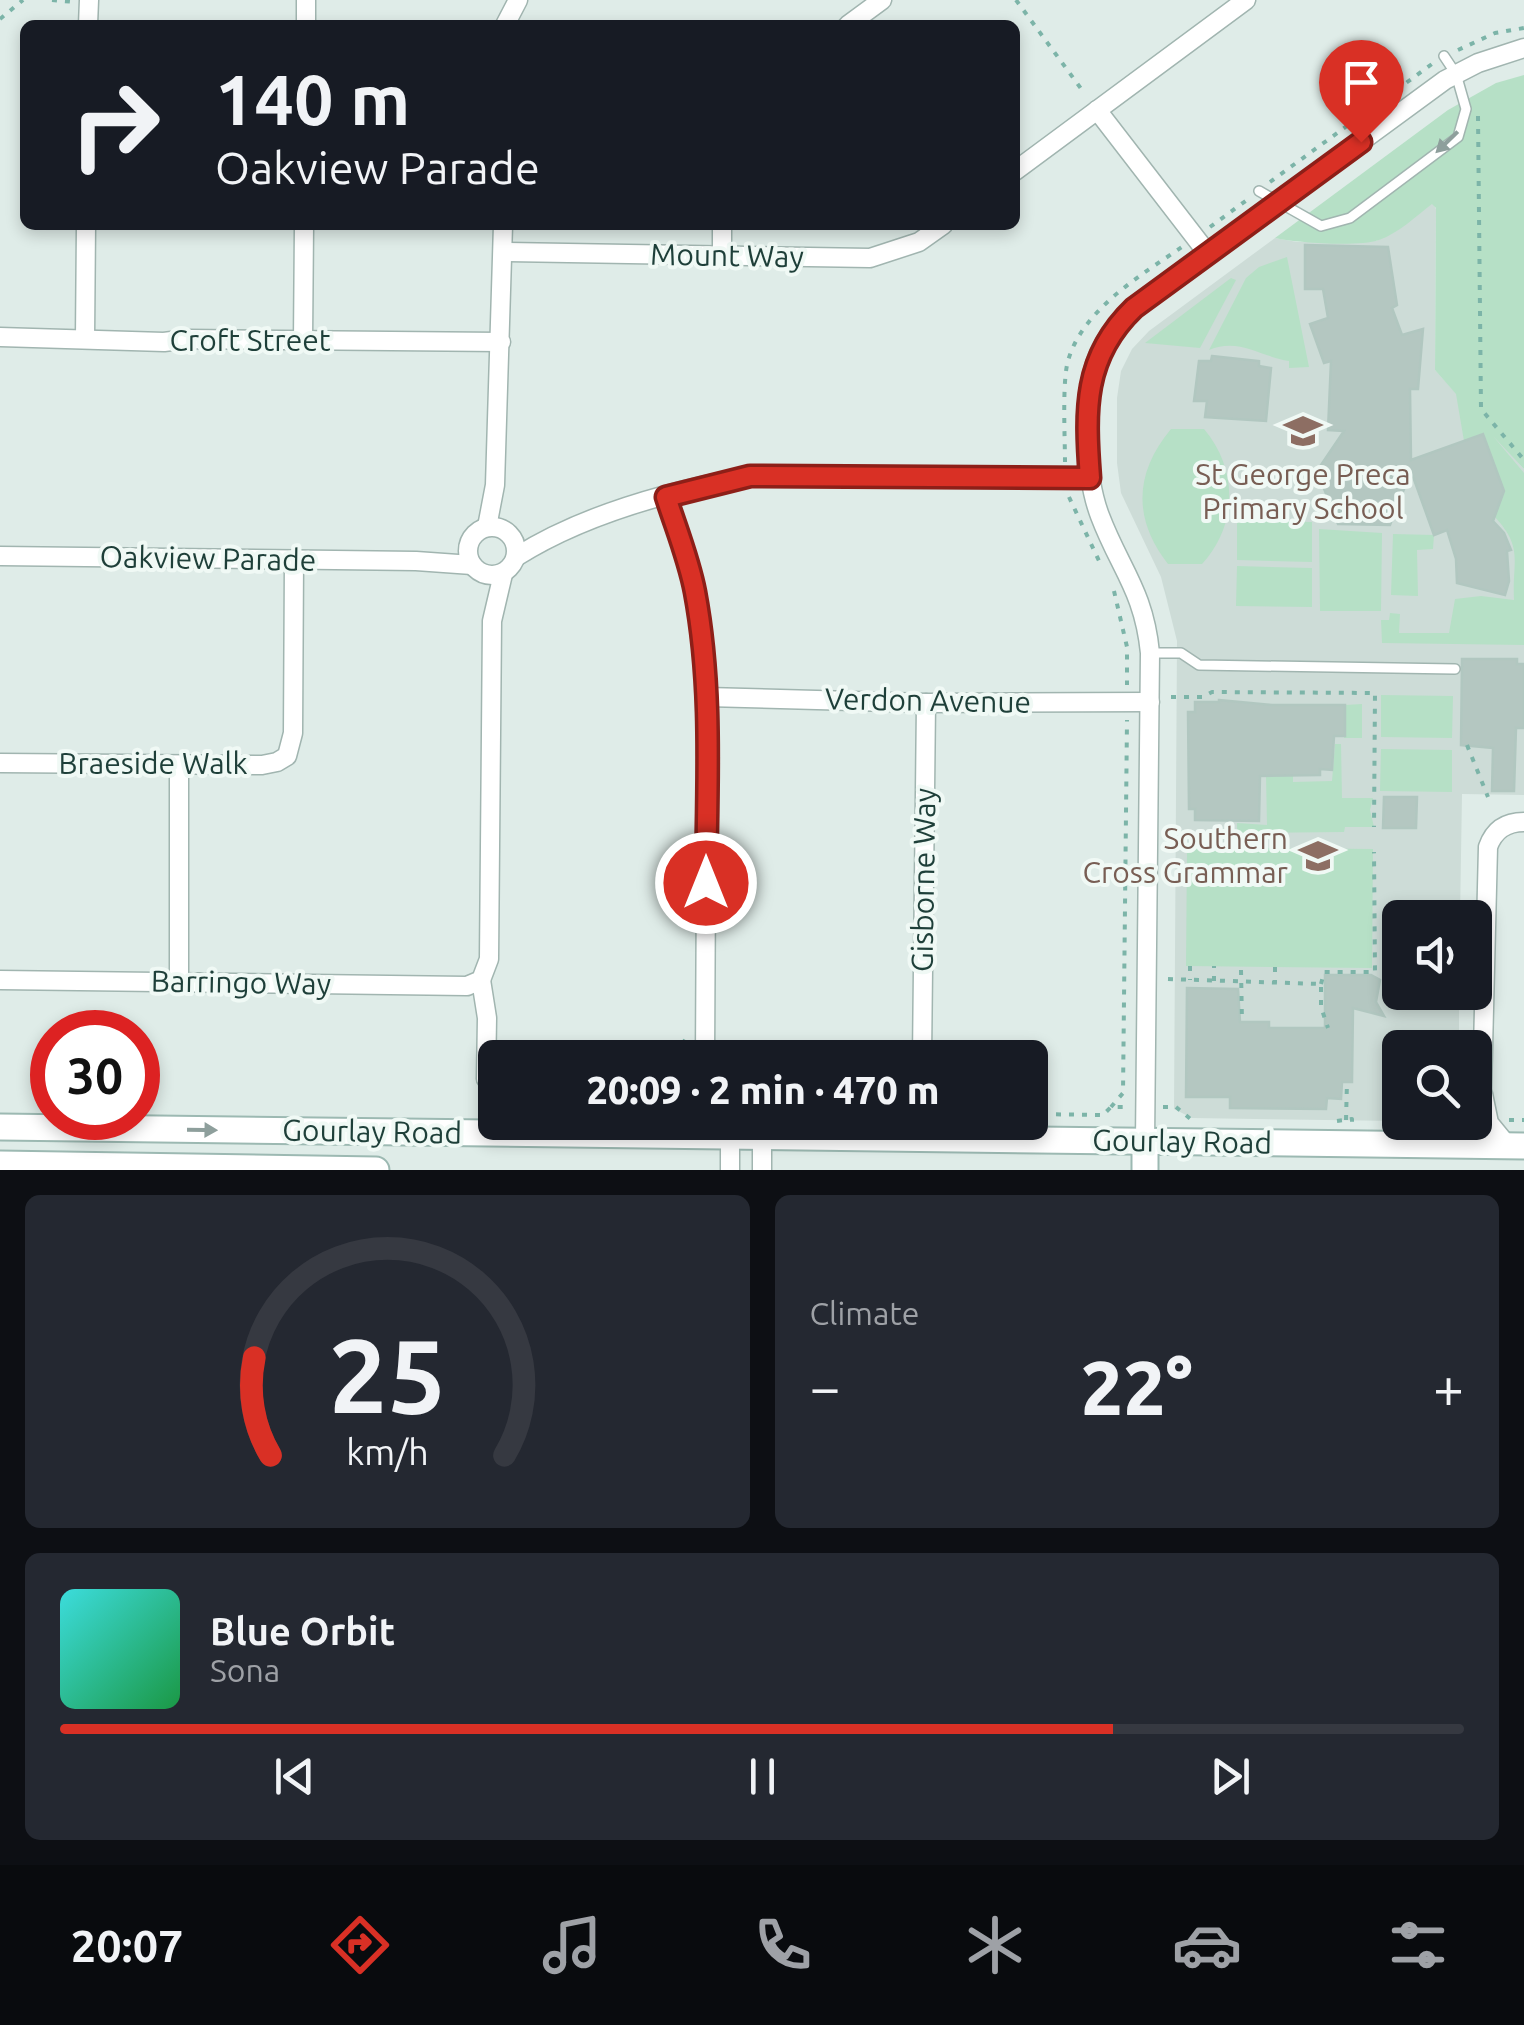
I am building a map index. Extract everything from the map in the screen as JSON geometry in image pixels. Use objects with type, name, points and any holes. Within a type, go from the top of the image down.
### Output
[{"type":"main road","name":"Gourlay Road","points":[[0,1128],[478,1133]]},
{"type":"main road","name":"Gourlay Road","points":[[1048,1140],[1444,1144],[1511,1137]]},
{"type":"main road","points":[[1145,1141],[1145,1170]]},
{"type":"main road","name":"Gourlay Road","points":[[0,1164],[376,1170]]},
{"type":"street","points":[[855,20],[882,0]]},
{"type":"street","points":[[1020,167],[1246,0]]},
{"type":"street","points":[[1145,1141],[1150,653],[1142,606],[1098,514],[1090,478],[1089,391],[1095,363],[1104,343],[1134,308],[1456,74],[1524,48]]},
{"type":"street","points":[[1097,110],[1208,254]]},
{"type":"street","points":[[85,338],[86,230]]},
{"type":"street","points":[[302,341],[304,230]]},
{"type":"street","points":[[503,230],[495,485],[500,531],[516,557]]},
{"type":"street","points":[[722,230],[722,255]]},
{"type":"street","name":"Mount Way","points":[[503,252],[870,258],[919,242],[936,230]]},
{"type":"street","name":"Croft Street","points":[[0,336],[164,342],[500,342]]},
{"type":"street","points":[[487,1040],[481,980],[489,959],[492,621],[503,574],[516,557],[552,534],[666,497],[750,476],[1090,478]]},
{"type":"street","points":[[666,497],[694,590],[707,697],[705,1040]]},
{"type":"street","points":[[492,621],[469,544],[476,533],[552,534]]},
{"type":"street","name":"Oakview Parade","points":[[416,561],[469,544]]},
{"type":"street","name":"Oakview Parade","points":[[0,556],[416,561],[476,569]]},
{"type":"street","name":"Braeside Walk","points":[[0,763],[262,765],[287,756],[293,733],[294,560]]},
{"type":"street","points":[[476,569],[503,574]]},
{"type":"street","name":"Verdon Avenue","points":[[707,697],[926,703],[1150,702]]},
{"type":"street","name":"Gisborne Way","points":[[922,1040],[926,703]]},
{"type":"street","points":[[179,983],[180,766]]},
{"type":"street","points":[[1483,1030],[1488,847],[1504,826],[1524,822]]},
{"type":"street","name":"Barringo Way","points":[[0,980],[468,986],[481,980]]},
{"type":"street","points":[[730,1140],[730,1170]]},
{"type":"street","points":[[762,1140],[762,1170]]},
{"type":"street","points":[[1444,1144],[1448,1140]]},
{"type":"lane","points":[[1258,191],[1321,226],[1350,218],[1458,137],[1466,109],[1456,74],[1444,56]]},
{"type":"lane","points":[[1150,653],[1181,653],[1199,665],[1455,669]]},
{"type":"path","points":[[0,19],[23,0]]},
{"type":"path","points":[[1016,0],[1085,94]]},
{"type":"path","points":[[1106,576],[1074,512],[1065,477],[1068,362],[1099,310],[1444,56],[1495,33],[1524,28]]},
{"type":"path","points":[[1466,109],[1479,116],[1481,409],[1524,460]]},
{"type":"path","points":[[1048,1114],[1103,1115],[1123,1093],[1127,647],[1113,590]]},
{"type":"path","points":[[1171,697],[1202,698],[1212,692],[1375,693],[1374,827]]},
{"type":"path","points":[[1467,746],[1488,797]]},
{"type":"path","points":[[1328,1028],[1321,1007],[1324,972],[1375,972],[1374,852]]},
{"type":"path","points":[[1190,966],[1190,980]]},
{"type":"path","points":[[1214,966],[1214,980]]},
{"type":"path","points":[[1275,967],[1275,982]]},
{"type":"path","points":[[1242,970],[1242,1022]]},
{"type":"path","points":[[1168,979],[1320,984]]},
{"type":"path","points":[[685,1040],[686,1032],[705,1032]]},
{"type":"path","points":[[1334,1121],[1349,1120],[1347,1082]]},
{"type":"path","points":[[1110,1107],[1176,1107],[1193,1121]]},
{"type":"path","points":[[1511,1137],[1524,1120]]},
{"type":"shaded area","points":[[1433,203],[1435,370],[1524,469],[1524,795],[1462,794],[1460,900],[1382,900],[1382,1010],[1459,1010],[1459,1030],[1382,1030],[1382,1121],[1192,1118],[1174,1109],[1177,641],[1161,577],[1121,493],[1117,398],[1121,371],[1132,349],[1149,331],[1275,238],[1297,242],[1376,241]]},
{"type":"green space","points":[[1524,75],[1524,469],[1493,436],[1524,473],[1524,645],[1382,643],[1381,620],[1389,620],[1390,613],[1400,614],[1399,633],[1449,633],[1455,599],[1481,596],[1514,600],[1513,546],[1494,516],[1503,490],[1483,435],[1464,441],[1456,394],[1435,370],[1436,208],[1432,204],[1393,233],[1369,242],[1328,244],[1275,238],[1448,110],[1496,83]]},
{"type":"green space","points":[[1287,257],[1309,367],[1289,368],[1289,361],[1240,347],[1209,350],[1246,278],[1259,267]]},
{"type":"green space","points":[[1231,278],[1236,280],[1200,348],[1145,343]]},
{"type":"green space","points":[[1171,429],[1204,429],[1223,461],[1228,479],[1227,515],[1222,532],[1202,564],[1168,564],[1148,530],[1145,478],[1159,445]]},
{"type":"green space","points":[[1237,521],[1312,522],[1312,562],[1237,560]]},
{"type":"green space","points":[[1319,529],[1382,533],[1381,611],[1320,611]]},
{"type":"green space","points":[[1393,534],[1434,535],[1433,549],[1417,550],[1418,596],[1391,595]]},
{"type":"green space","points":[[1237,566],[1312,568],[1312,607],[1236,606]]},
{"type":"green space","points":[[1381,695],[1453,696],[1452,738],[1381,737]]},
{"type":"green space","points":[[1362,704],[1362,738],[1344,738],[1345,705]]},
{"type":"green space","points":[[1335,744],[1341,744],[1342,798],[1373,798],[1370,810],[1374,827],[1345,827],[1344,832],[1237,833],[1237,823],[1267,825],[1266,776],[1293,776],[1293,782],[1332,781]]},
{"type":"green space","points":[[1381,749],[1452,750],[1452,792],[1380,791]]},
{"type":"green space","points":[[1187,847],[1373,849],[1372,968],[1186,966]]},
{"type":"building","points":[[1305,245],[1388,247],[1397,305],[1392,308],[1402,335],[1423,329],[1418,389],[1410,389],[1411,460],[1483,434],[1504,491],[1493,521],[1504,533],[1511,550],[1507,551],[1509,581],[1505,595],[1457,583],[1456,559],[1447,530],[1434,535],[1411,471],[1390,525],[1338,524],[1317,471],[1344,431],[1328,430],[1331,361],[1324,363],[1310,324],[1328,318],[1323,289],[1305,289]]},
{"type":"building","points":[[1212,356],[1259,361],[1259,366],[1271,368],[1266,421],[1205,417],[1207,401],[1194,401],[1199,361],[1211,361]]},
{"type":"building","points":[[1462,659],[1517,659],[1517,664],[1524,664],[1524,728],[1516,728],[1514,791],[1492,791],[1493,748],[1461,745]]},
{"type":"building","points":[[1195,702],[1345,705],[1345,736],[1334,736],[1332,770],[1320,769],[1320,775],[1260,776],[1259,821],[1195,820],[1195,809],[1189,809],[1188,712],[1195,712]]},
{"type":"building","points":[[1384,797],[1417,797],[1416,828],[1383,828]]},
{"type":"building","points":[[1325,975],[1371,975],[1380,980],[1376,1002],[1384,1016],[1353,1008],[1352,1082],[1342,1082],[1341,1099],[1327,1098],[1326,1109],[1230,1108],[1230,1097],[1186,1097],[1187,988],[1238,989],[1240,1022],[1269,1022],[1269,1028],[1325,1028]]},
{"type":"place","name":"St George Preca Primary School","points":[[1303,431]]},
{"type":"place","name":"Southern Cross Grammar","points":[[1318,856]]},
{"type":"route","points":[[706,883],[704,654],[694,590],[666,497],[750,476],[1090,478],[1089,391],[1095,363],[1116,325],[1361,142]]}]
